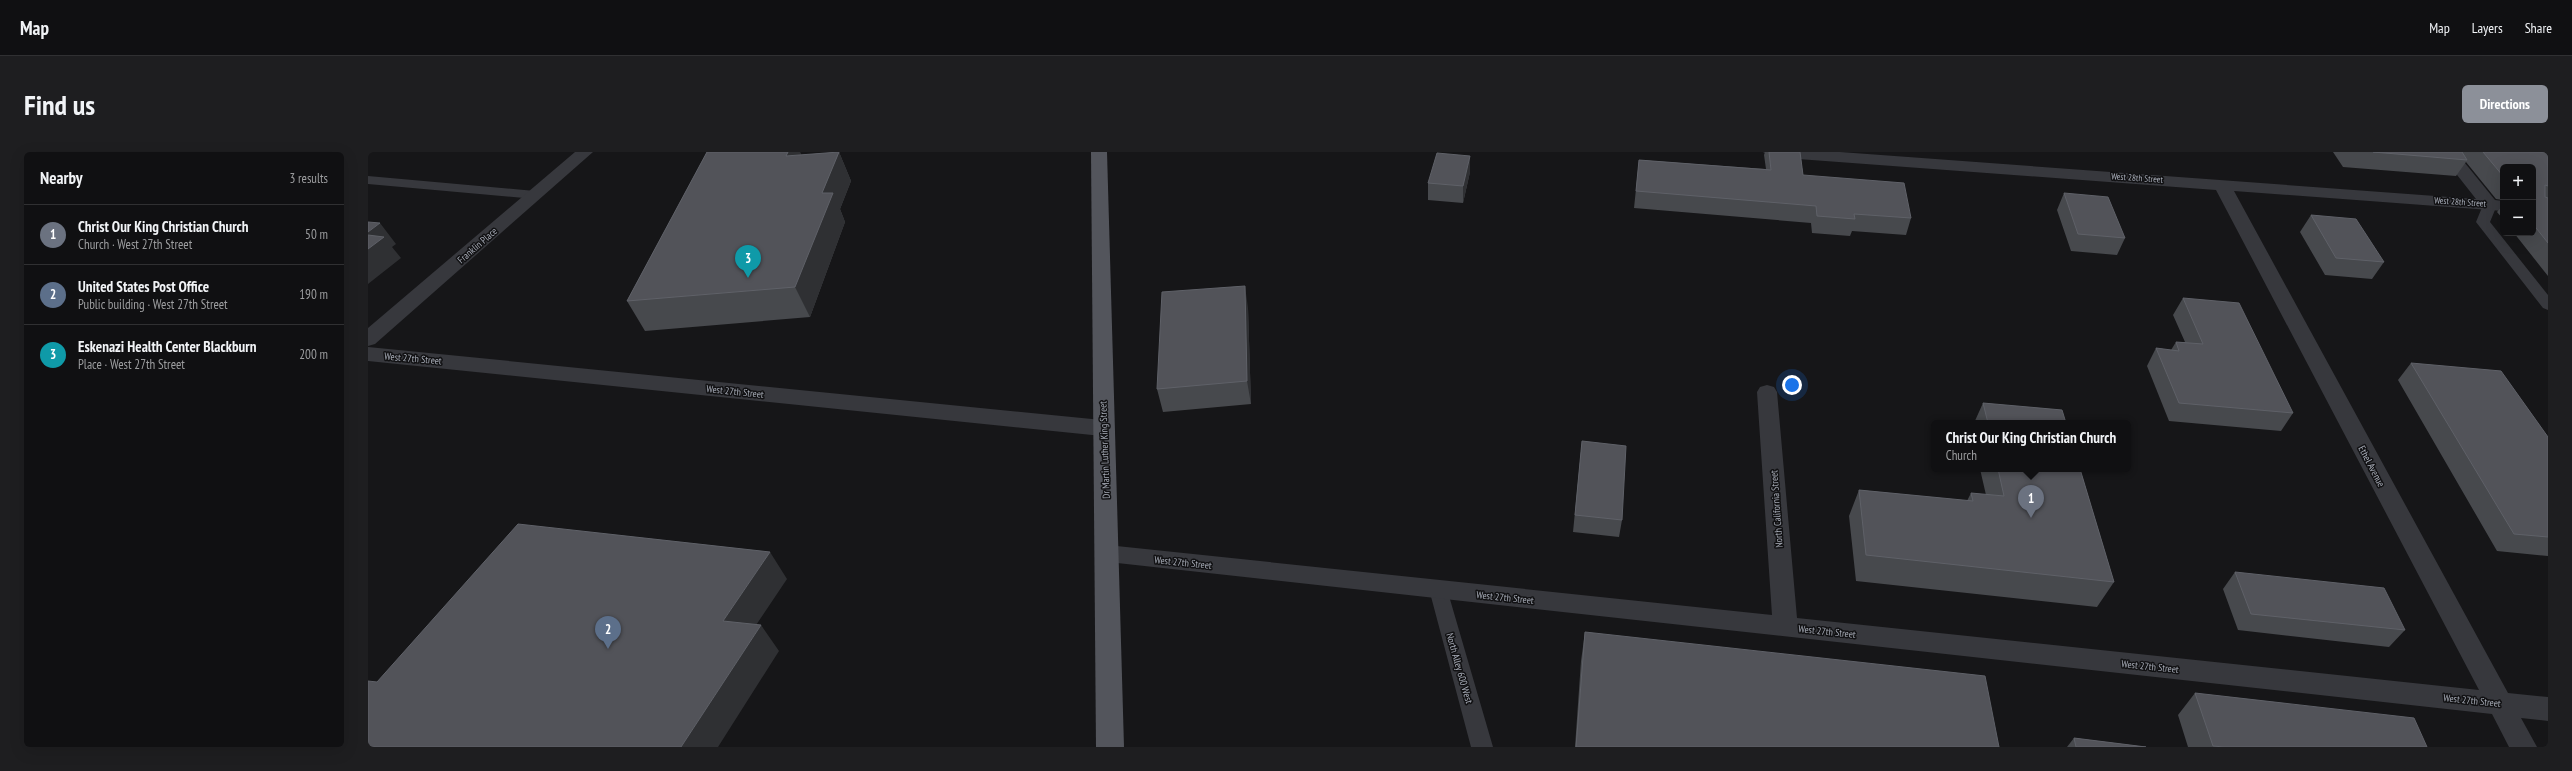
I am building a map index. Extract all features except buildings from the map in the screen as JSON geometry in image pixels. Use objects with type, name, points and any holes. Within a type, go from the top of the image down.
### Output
[{"type":"main road","name":"Dr Martin Luther King Street","points":[[1098,152],[1102,428],[1107,554],[1110,747]]},
{"type":"street","name":"Franklin Place","points":[[368,339],[585,152]]},
{"type":"street","name":"West 28th Street","points":[[1771,152],[2496,205]]},
{"type":"street","points":[[2447,152],[2496,205]]},
{"type":"street","name":"Ethel Avenue","points":[[2222,184],[2523,747]]},
{"type":"street","name":"West 27th Street","points":[[368,354],[1102,428]]},
{"type":"street","name":"North California Street","points":[[1767,392],[1785,627]]},
{"type":"street","name":"West 27th Street","points":[[1107,554],[2548,709]]},
{"type":"lane","points":[[368,180],[535,195]]},
{"type":"lane","points":[[2496,205],[2483,222],[2548,305]]},
{"type":"lane","name":"North Alley 600 West","points":[[1438,589],[1482,747]]},
{"type":"place","name":"Eskenazi Health Center Blackburn","points":[[748,278]]},
{"type":"place","name":"Christ Our King Christian Church","points":[[2031,518]]},
{"type":"place","name":"United States Post Office","points":[[608,649]]}]
